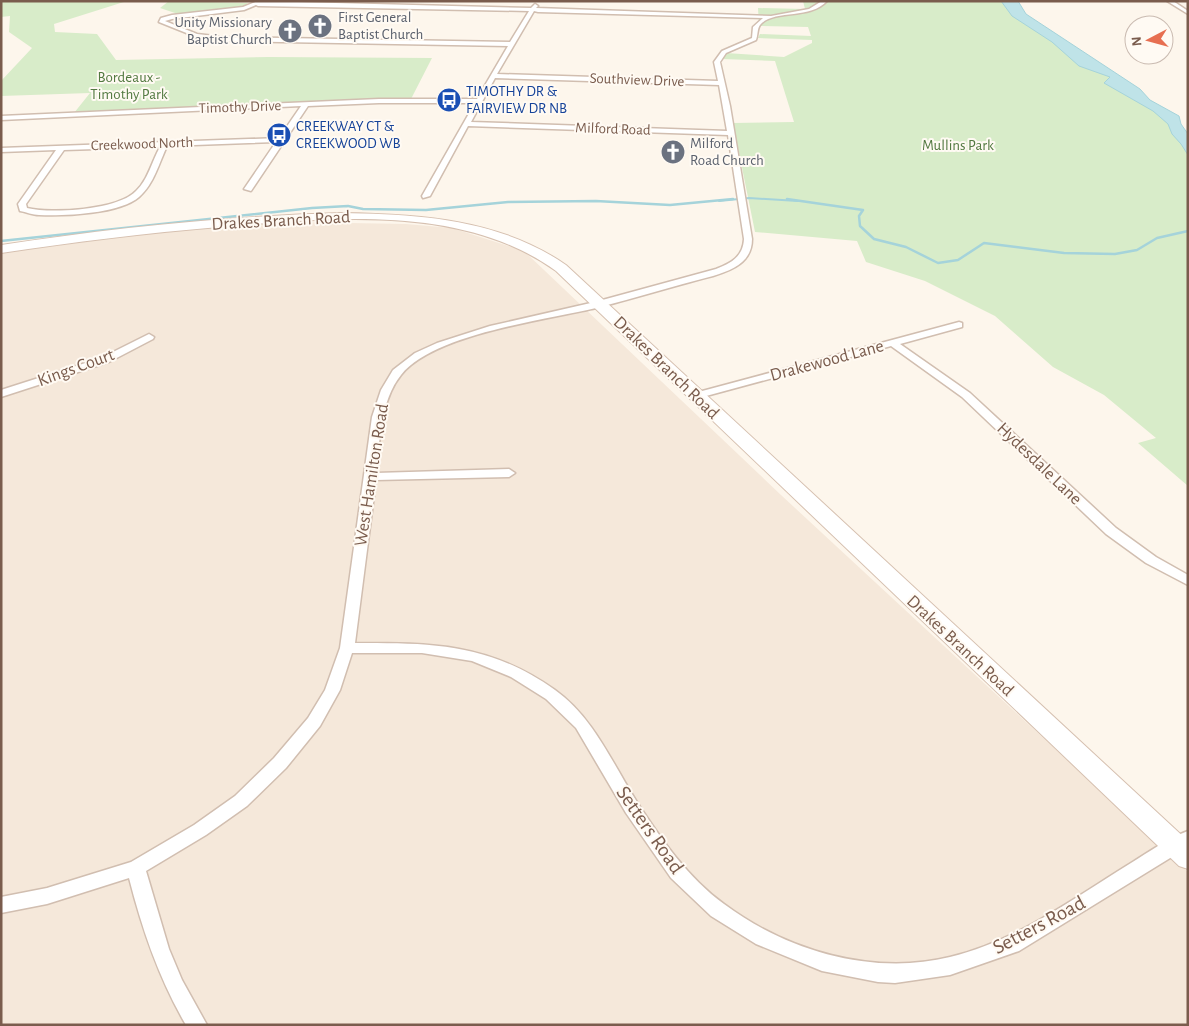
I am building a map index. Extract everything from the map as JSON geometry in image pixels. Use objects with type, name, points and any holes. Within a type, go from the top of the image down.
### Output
[{"type":"street","points":[[426,196],[465,124],[537,1]]},
{"type":"street","name":"West Hamilton Road","points":[[1,905],[47,896],[136,868],[200,830],[241,801],[280,763],[314,722],[332,690],[347,648],[378,418],[390,381],[403,366],[422,353],[453,340],[599,304],[706,274],[738,261],[745,254],[748,243],[731,133],[717,62],[719,56],[754,39],[756,27],[762,22],[776,17],[817,9],[825,1]]},
{"type":"street","points":[[1169,1],[1188,13]]},
{"type":"street","points":[[511,44],[223,38],[196,35],[162,22],[162,19],[261,3],[776,17]]},
{"type":"street","name":"Southview Drive","points":[[493,76],[722,82]]},
{"type":"street","name":"Timothy Drive","points":[[1,118],[379,101],[479,100]]},
{"type":"street","points":[[248,189],[284,140],[306,104]]},
{"type":"street","name":"Milford Road","points":[[465,124],[731,133]]},
{"type":"street","name":"Creekwood North","points":[[1,150],[284,140]]},
{"type":"street","points":[[62,147],[22,204],[23,209],[37,213],[101,207],[130,201],[139,194],[165,143]]},
{"type":"street","name":"Drakes Branch Road","points":[[1,249],[104,234],[244,222],[334,218],[407,219],[453,224],[530,247],[561,268],[695,396],[1183,848]]},
{"type":"street","name":"Drakewood Lane","points":[[695,396],[959,325]]},
{"type":"street","name":"Kings Court","points":[[1,394],[105,360],[150,337]]},
{"type":"street","name":"Hydesdale Lane","points":[[894,344],[966,395],[1111,531],[1151,560],[1188,581]]},
{"type":"street","points":[[369,477],[509,472]]},
{"type":"street","name":"Setters Road","points":[[347,648],[422,648],[474,656],[516,673],[551,695],[582,724],[632,808],[677,872],[717,910],[763,938],[822,962],[878,973],[895,974],[950,966],[1012,945],[1183,848]]},
{"type":"street","points":[[136,868],[149,923],[169,978],[197,1025]]},
{"type":"shaded area","points":[[294,222],[406,224],[452,228],[524,251],[781,495],[1188,872],[1188,1025],[1,1025],[1,253],[160,232]]},
{"type":"green space","name":"Bordeaux - Timothy Park","points":[[1,1],[127,1],[54,24],[55,32],[97,34],[116,60],[268,57],[432,58],[411,99],[74,113],[90,93],[1,96],[1,81],[32,48],[9,32],[10,16],[1,17]]},
{"type":"green space","points":[[169,1],[248,3],[243,7],[178,14],[160,8]]},
{"type":"green space","name":"Mullins Park","points":[[803,1],[1004,1],[1165,116],[1188,147],[1188,486],[1138,443],[1156,438],[1104,395],[1053,367],[995,316],[925,281],[866,262],[857,241],[755,232],[733,123],[794,122],[775,61],[722,59],[726,53],[784,57],[812,43],[812,40],[758,38],[760,34],[811,36],[808,27],[759,26],[758,8],[805,9]]},
{"type":"water","points":[[1001,1],[1018,1],[1026,14],[1140,89],[1150,100],[1179,116],[1181,124],[1188,134],[1188,155],[1172,134],[1168,124],[1153,111],[1104,83],[1110,77],[1079,66],[1052,42],[1012,16]]},
{"type":"waterway","points":[[719,201],[749,198],[798,201]]},
{"type":"waterway","points":[[1,241],[312,208],[348,206],[363,209],[426,210],[508,202],[596,201],[670,205],[733,199]]},
{"type":"waterway","points":[[787,199],[863,210],[859,216],[860,226],[874,239],[906,247],[938,263],[958,260],[984,243],[1064,253],[1115,254],[1137,250],[1157,238],[1188,231]]},
{"type":"place","name":"First General Baptist Church","points":[[320,26]]},
{"type":"place","name":"Unity Missionary Baptist Church","points":[[290,31]]},
{"type":"place","name":"TIMOTHY DR & FAIRVIEW DR NB","points":[[449,100]]},
{"type":"place","name":"CREEKWAY CT & CREEKWOOD WB","points":[[279,135]]},
{"type":"place","name":"Milford Road Church","points":[[673,152]]}]
